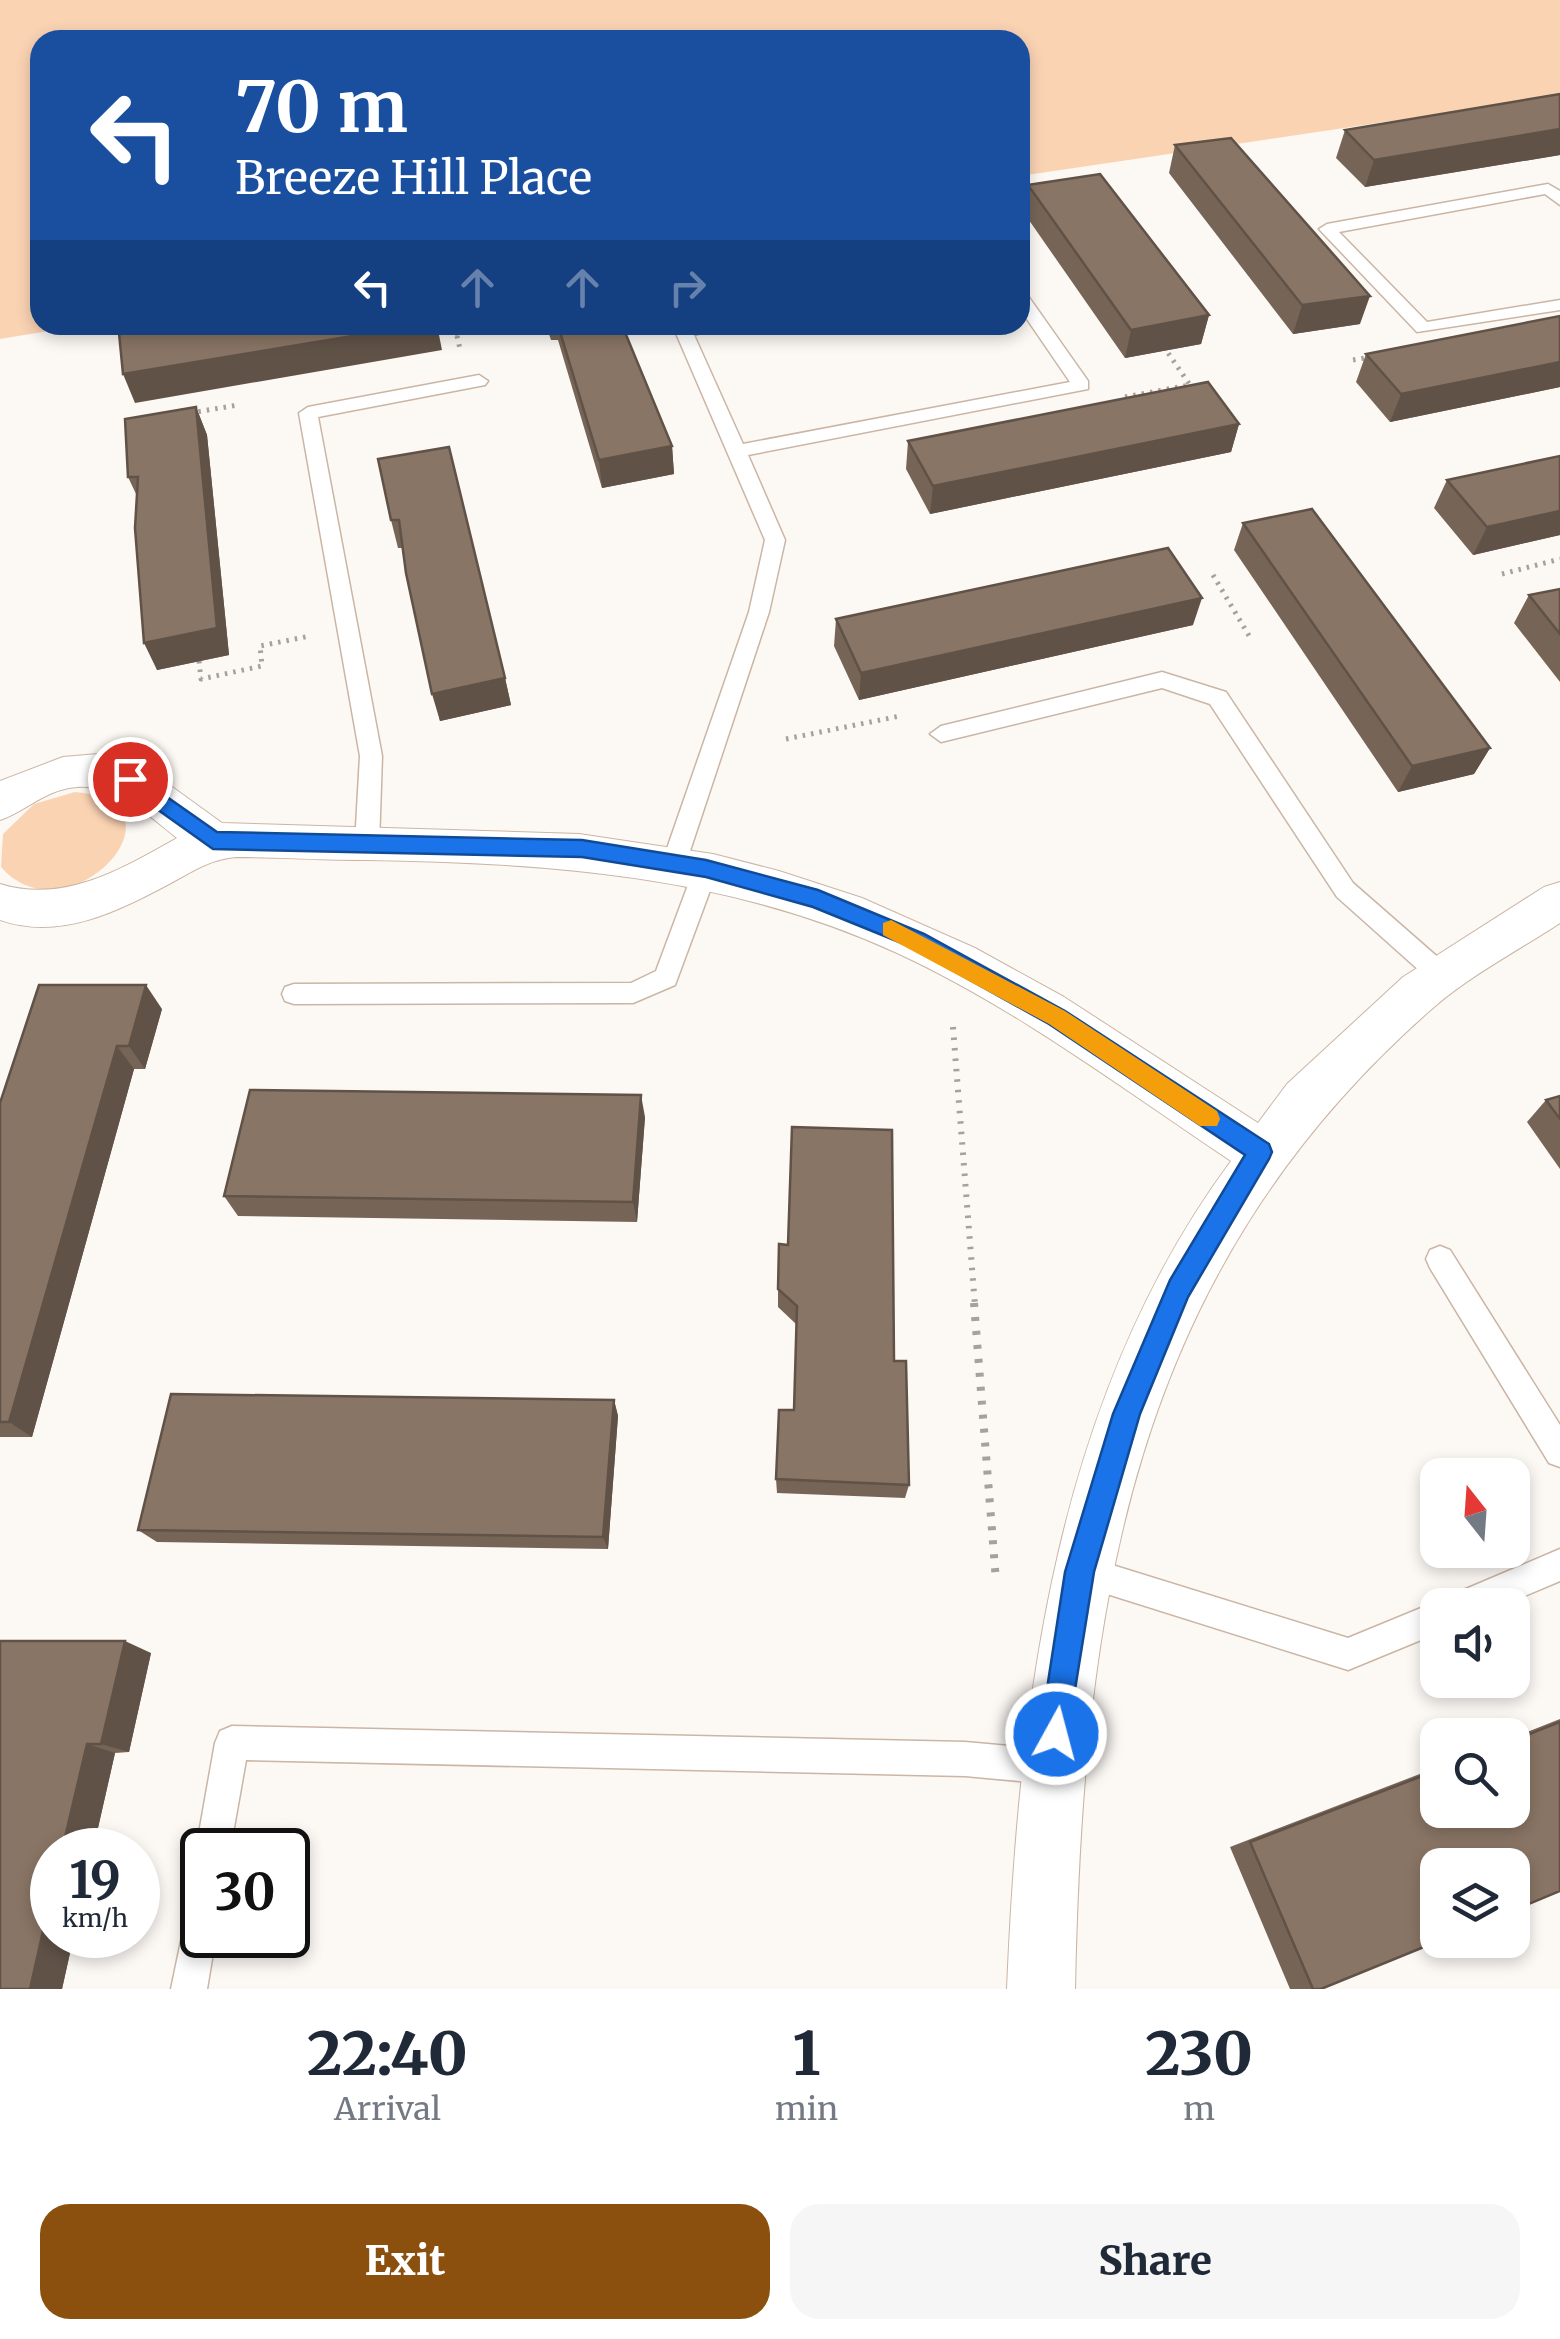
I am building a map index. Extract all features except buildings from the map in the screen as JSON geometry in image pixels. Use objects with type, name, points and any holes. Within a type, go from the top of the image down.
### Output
[{"type":"street","points":[[0,803],[50,776],[104,770],[130,779],[213,840]]},
{"type":"street","points":[[3,909],[34,911],[86,901],[213,840],[582,849],[690,866],[818,899],[916,940],[1057,1018],[1260,1152]]},
{"type":"street","points":[[1041,1989],[1041,1896],[1052,1767],[1080,1572],[1102,1486],[1152,1347],[1179,1289],[1260,1152],[1337,1062],[1440,974],[1507,928],[1560,900]]},
{"type":"lane","points":[[1560,200],[1548,189],[1327,229],[1423,328],[1560,304]]},
{"type":"lane","points":[[737,451],[1082,385],[1030,310]]},
{"type":"lane","points":[[294,994],[634,993],[666,978],[690,866],[772,564],[775,540],[686,335]]},
{"type":"lane","points":[[367,844],[371,756],[308,412],[471,374]]},
{"type":"lane","points":[[941,734],[1162,680],[1218,698],[1345,890],[1440,974]]},
{"type":"lane","points":[[1440,1259],[1560,1452]]},
{"type":"lane","points":[[1505,1588],[1560,1565]]},
{"type":"lane","points":[[1080,1572],[1348,1654],[1420,1624]]},
{"type":"lane","points":[[217,1828],[232,1744],[965,1758],[1052,1767]]},
{"type":"lane","points":[[188,1989],[193,1958]]},
{"type":"path","points":[[458,335],[471,374]]},
{"type":"path","points":[[1125,397],[1190,385],[1166,350]]},
{"type":"path","points":[[1353,360],[1384,355]]},
{"type":"path","points":[[182,414],[238,405]]},
{"type":"path","points":[[1502,574],[1560,560]]},
{"type":"path","points":[[1213,575],[1251,639]]},
{"type":"path","points":[[199,661],[200,679],[262,666],[260,646],[310,636]]},
{"type":"path","points":[[786,739],[900,716]]},
{"type":"path","points":[[954,1026],[996,1581]]},
{"type":"shaded area","points":[[0,0],[1560,0],[1560,96],[1030,175],[1030,30],[30,30],[30,334],[0,339]]},
{"type":"shaded area","points":[[75,792],[110,801],[125,819],[123,840],[109,862],[86,880],[58,889],[28,886],[1,867],[3,834],[34,804]]},
{"type":"slow traffic","points":[[891,929],[1057,1018],[1208,1119]]},
{"type":"route","points":[[130,779],[213,840],[486,843],[582,849],[706,868],[818,899],[916,940],[1057,1018],[1260,1152],[1179,1289],[1126,1414],[1080,1572],[1056,1734]]}]
